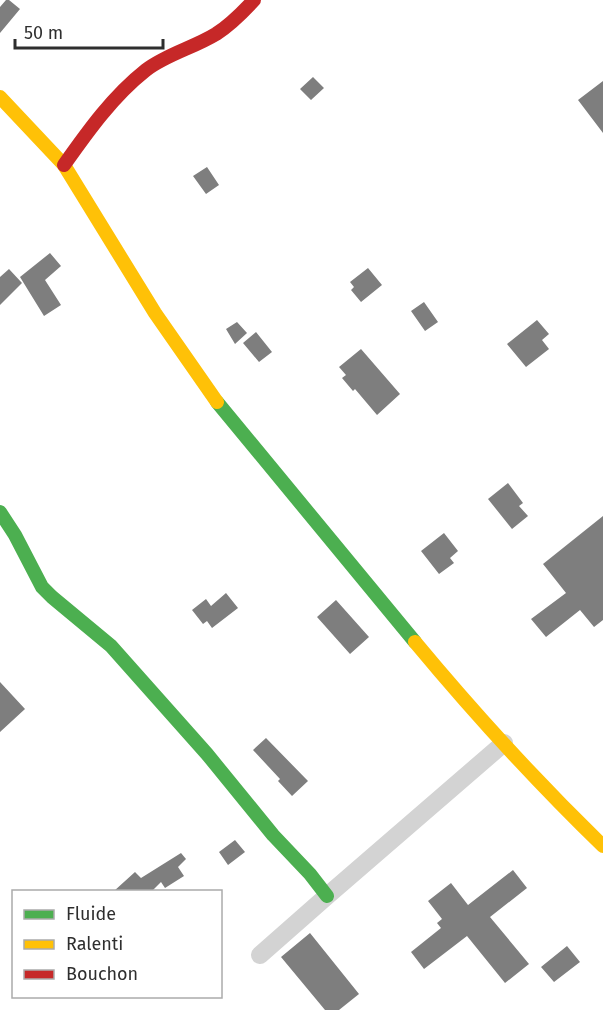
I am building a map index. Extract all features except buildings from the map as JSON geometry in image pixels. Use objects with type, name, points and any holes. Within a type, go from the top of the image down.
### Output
[{"type":"street","points":[[64,165],[106,109],[143,73],[160,60],[215,34],[254,0]]},
{"type":"street","points":[[0,97],[64,165],[155,313],[214,399],[418,645],[504,743],[603,846]]},
{"type":"street","points":[[0,512],[42,586],[111,646],[207,753],[273,835],[310,874],[327,896]]},
{"type":"street","points":[[260,955],[504,743]]},
{"type":"traffic: fast","points":[[217,402],[415,642]]},
{"type":"traffic: fast","points":[[0,512],[15,535],[42,587],[111,646],[207,754],[273,835],[310,874],[327,896]]},
{"type":"traffic: slow","points":[[0,97],[64,165],[155,313],[217,402]]},
{"type":"traffic: slow","points":[[415,642],[506,747],[603,846]]},
{"type":"traffic: jam","points":[[64,165],[102,114],[134,80],[163,60],[216,34],[254,0]]}]
